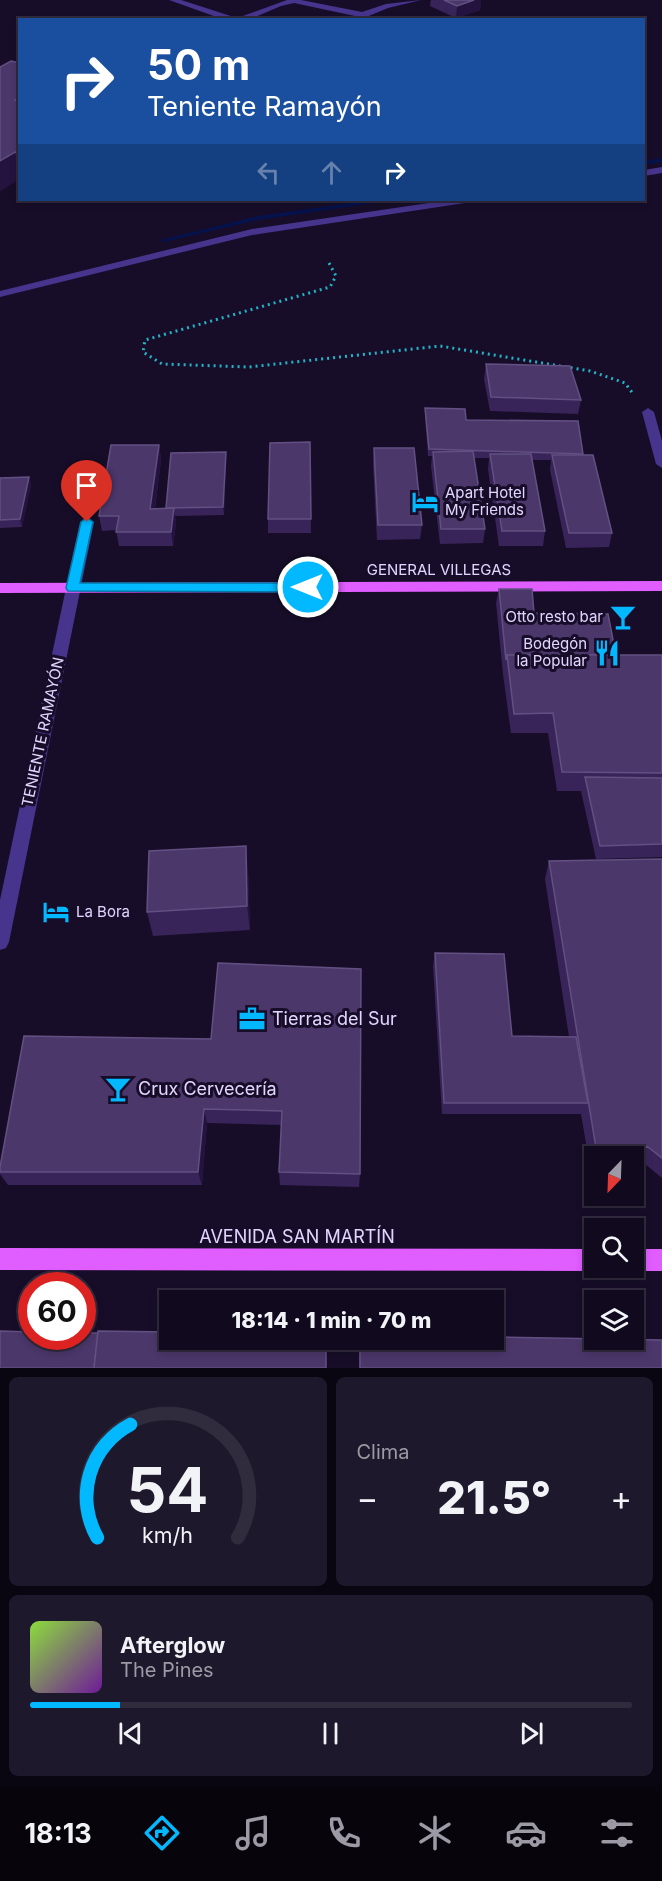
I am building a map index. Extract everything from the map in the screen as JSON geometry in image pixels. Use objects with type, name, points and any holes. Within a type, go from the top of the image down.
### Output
[{"type":"main road","name":"GENERAL VILLEGAS","points":[[0,588],[662,586]]},
{"type":"main road","name":"AVENIDA SAN MARTÍN","points":[[0,1259],[584,1260]]},
{"type":"main road","points":[[644,1260],[662,1260]]},
{"type":"street","points":[[172,0],[228,18]]},
{"type":"street","points":[[356,18],[387,6],[417,0]]},
{"type":"street","points":[[245,18],[279,4],[294,1],[363,15]]},
{"type":"street","points":[[206,18],[214,14]]},
{"type":"street","points":[[645,173],[662,170]]},
{"type":"street","points":[[0,294],[252,232],[458,201]]},
{"type":"street","points":[[648,412],[662,464]]},
{"type":"street","name":"TENIENTE RAMAYÓN","points":[[0,942],[87,522]]},
{"type":"path","points":[[329,263],[336,276],[330,287],[145,340],[143,352],[162,364],[249,367],[440,346],[590,370],[625,383],[648,412]]},
{"type":"building","points":[[444,0],[474,0],[457,6]]},
{"type":"building","points":[[11,61],[18,63],[18,98],[15,100],[18,101],[18,153],[15,152],[0,161],[0,67]]},
{"type":"building","points":[[486,364],[570,366],[581,400],[491,397]]},
{"type":"building","points":[[425,408],[465,409],[466,420],[578,421],[583,454],[429,449]]},
{"type":"building","points":[[310,442],[311,519],[268,519],[270,443]]},
{"type":"building","points":[[111,445],[159,445],[150,509],[174,508],[171,532],[116,532],[119,516],[99,516]]},
{"type":"building","points":[[374,448],[414,448],[422,525],[378,525]]},
{"type":"building","points":[[473,451],[485,529],[441,529],[433,452]]},
{"type":"building","points":[[226,452],[223,507],[166,508],[171,453]]},
{"type":"building","points":[[490,454],[531,454],[545,531],[502,531]]},
{"type":"building","points":[[552,455],[593,455],[612,533],[569,533]]},
{"type":"building","points":[[29,477],[20,519],[0,520],[0,478]]},
{"type":"building","points":[[499,589],[532,589],[534,613],[608,614],[616,655],[507,655],[506,660]]},
{"type":"building","points":[[507,655],[662,655],[662,773],[562,772],[553,713],[514,714]]},
{"type":"building","points":[[585,777],[662,778],[662,844],[600,846]]},
{"type":"building","points":[[246,846],[247,906],[147,912],[149,851]]},
{"type":"building","points":[[662,859],[662,1158],[644,1146],[596,1146],[549,861]]},
{"type":"building","points":[[435,953],[504,954],[512,1036],[576,1037],[588,1103],[444,1103]]},
{"type":"building","points":[[218,963],[361,969],[360,1174],[279,1172],[282,1111],[204,1109],[198,1172],[0,1172],[24,1036],[211,1039]]},
{"type":"building","points":[[0,1331],[18,1332],[18,1350],[96,1350],[96,1333],[98,1333],[94,1368],[0,1368]]},
{"type":"building","points":[[98,1331],[159,1332],[159,1350],[326,1350],[326,1368],[94,1368]]},
{"type":"building","points":[[504,1337],[584,1339],[584,1350],[644,1350],[644,1340],[662,1340],[662,1368],[360,1368],[360,1350],[504,1350]]},
{"type":"waterway","points":[[645,163],[662,160]]},
{"type":"waterway","points":[[164,240],[258,218],[375,201]]},
{"type":"place","name":"Apart Hotel My Friends","points":[[425,502]]},
{"type":"place","name":"Otto resto bar","points":[[623,617]]},
{"type":"place","name":"Bodegón la Popular","points":[[607,653]]},
{"type":"place","name":"La Bora","points":[[56,912]]},
{"type":"place","name":"Tierras del Sur","points":[[252,1019]]},
{"type":"place","name":"Crux Cervecería","points":[[118,1089]]},
{"type":"route","points":[[87,522],[73,588],[308,587]]}]
